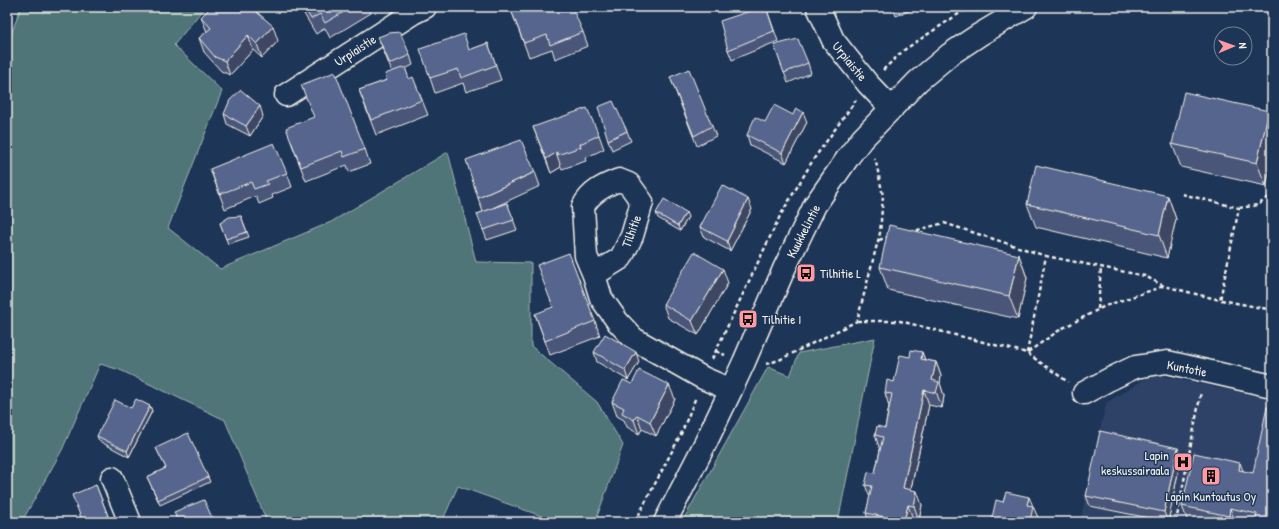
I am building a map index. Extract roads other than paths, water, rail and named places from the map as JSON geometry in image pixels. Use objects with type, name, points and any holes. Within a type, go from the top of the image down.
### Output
[{"type":"street","name":"Urpiaistie","points":[[286,94],[413,13],[425,7]]},
{"type":"street","name":"Urpiaistie","points":[[818,7],[833,40],[868,84],[892,108]]},
{"type":"street","name":"Kuukkelintie","points":[[665,522],[731,390],[784,269],[815,205],[862,139],[918,81],[949,55],[1026,7]]},
{"type":"street","points":[[594,275],[601,298],[618,322],[634,339],[703,378],[731,390]]},
{"type":"street","name":"Kuntotie","points":[[1084,393],[1135,367],[1167,362],[1272,386]]},
{"type":"street","points":[[112,478],[130,522]]},
{"type":"place","name":"Tilhitie L","points":[[806,273]]},
{"type":"place","name":"Tilhitie I","points":[[748,319]]},
{"type":"place","name":"Lapin keskussairaala","points":[[1183,462]]},
{"type":"place","name":"Lapin Kuntoutus Oy","points":[[1211,476]]}]
